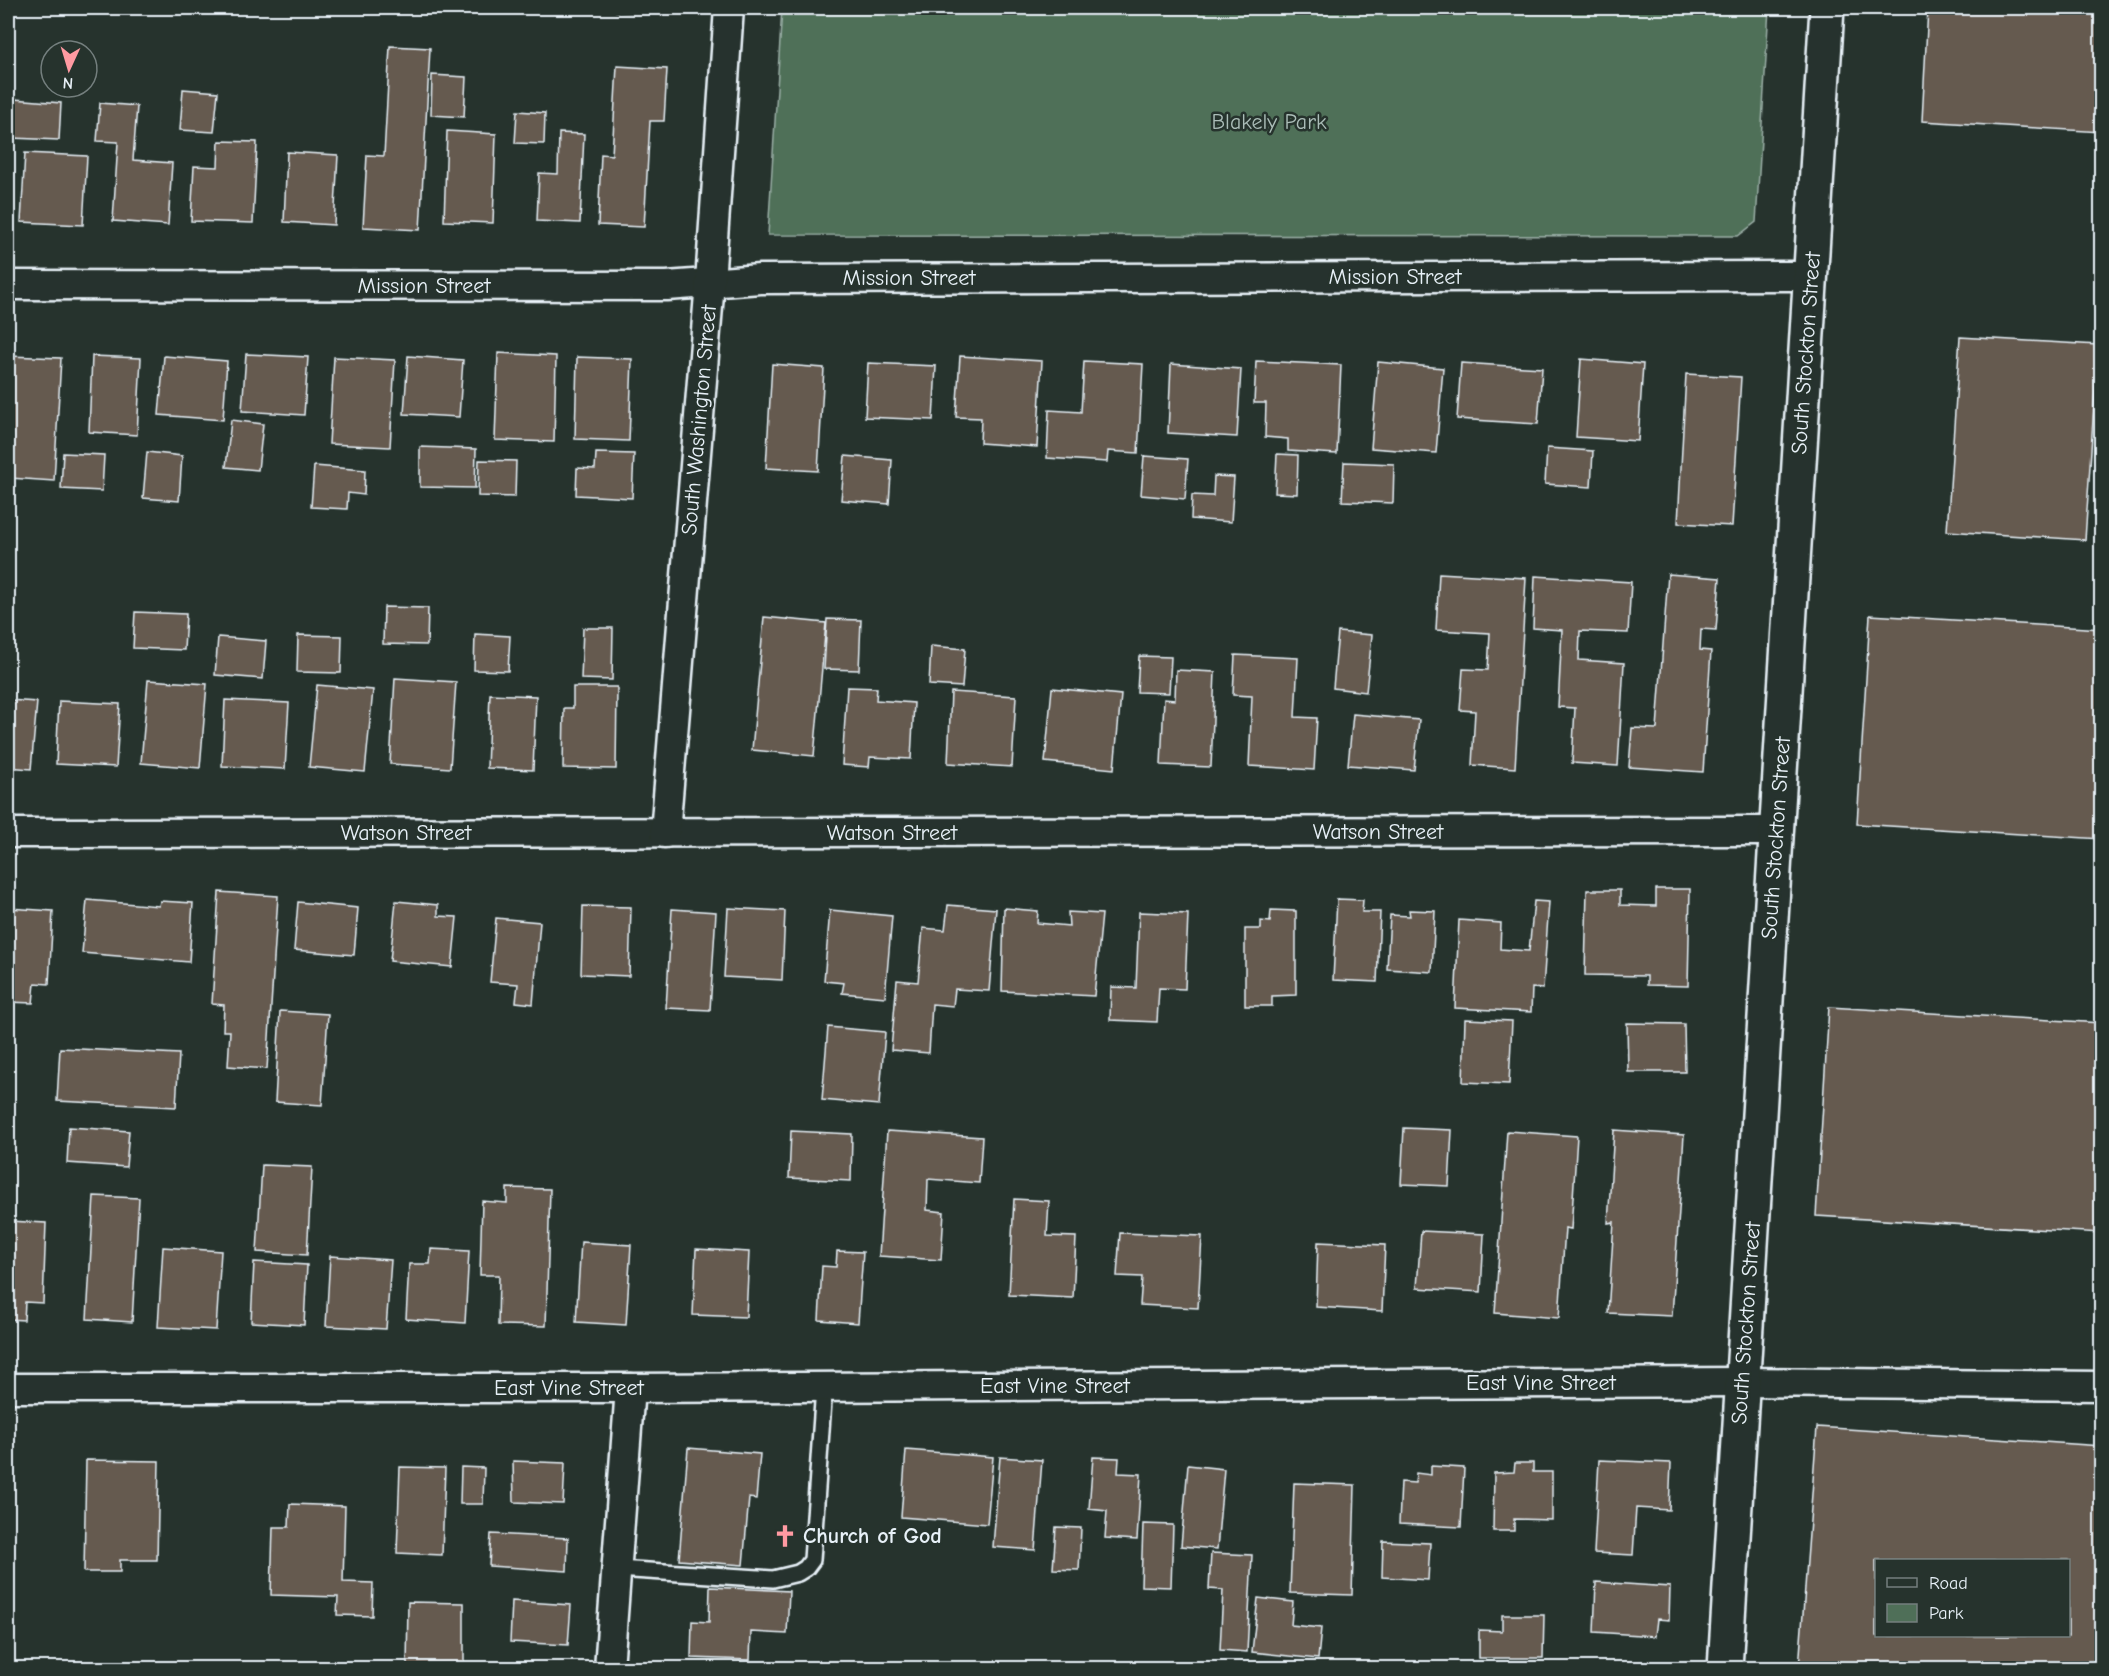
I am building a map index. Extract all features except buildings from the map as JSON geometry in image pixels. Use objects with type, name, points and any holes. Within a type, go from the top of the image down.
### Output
[{"type":"street","name":"South Washington Street","points":[[665,833],[710,282],[729,8]]},
{"type":"street","name":"South Stockton Street","points":[[1725,1668],[1827,8]]},
{"type":"street","name":"Mission Street","points":[[8,285],[667,286],[772,279],[1811,276]]},
{"type":"street","name":"Watson Street","points":[[8,833],[1777,831]]},
{"type":"street","name":"East Vine Street","points":[[8,1389],[1743,1382],[2102,1386]]},
{"type":"street","points":[[609,1668],[630,1388]]},
{"type":"lane","points":[[616,1569],[773,1579],[798,1573],[806,1568],[812,1560],[824,1387]]},
{"type":"green space","name":"Blakely Park","points":[[782,8],[1769,8],[1756,222],[1738,236],[768,235]]},
{"type":"place","name":"Church of God","points":[[785,1536]]}]
